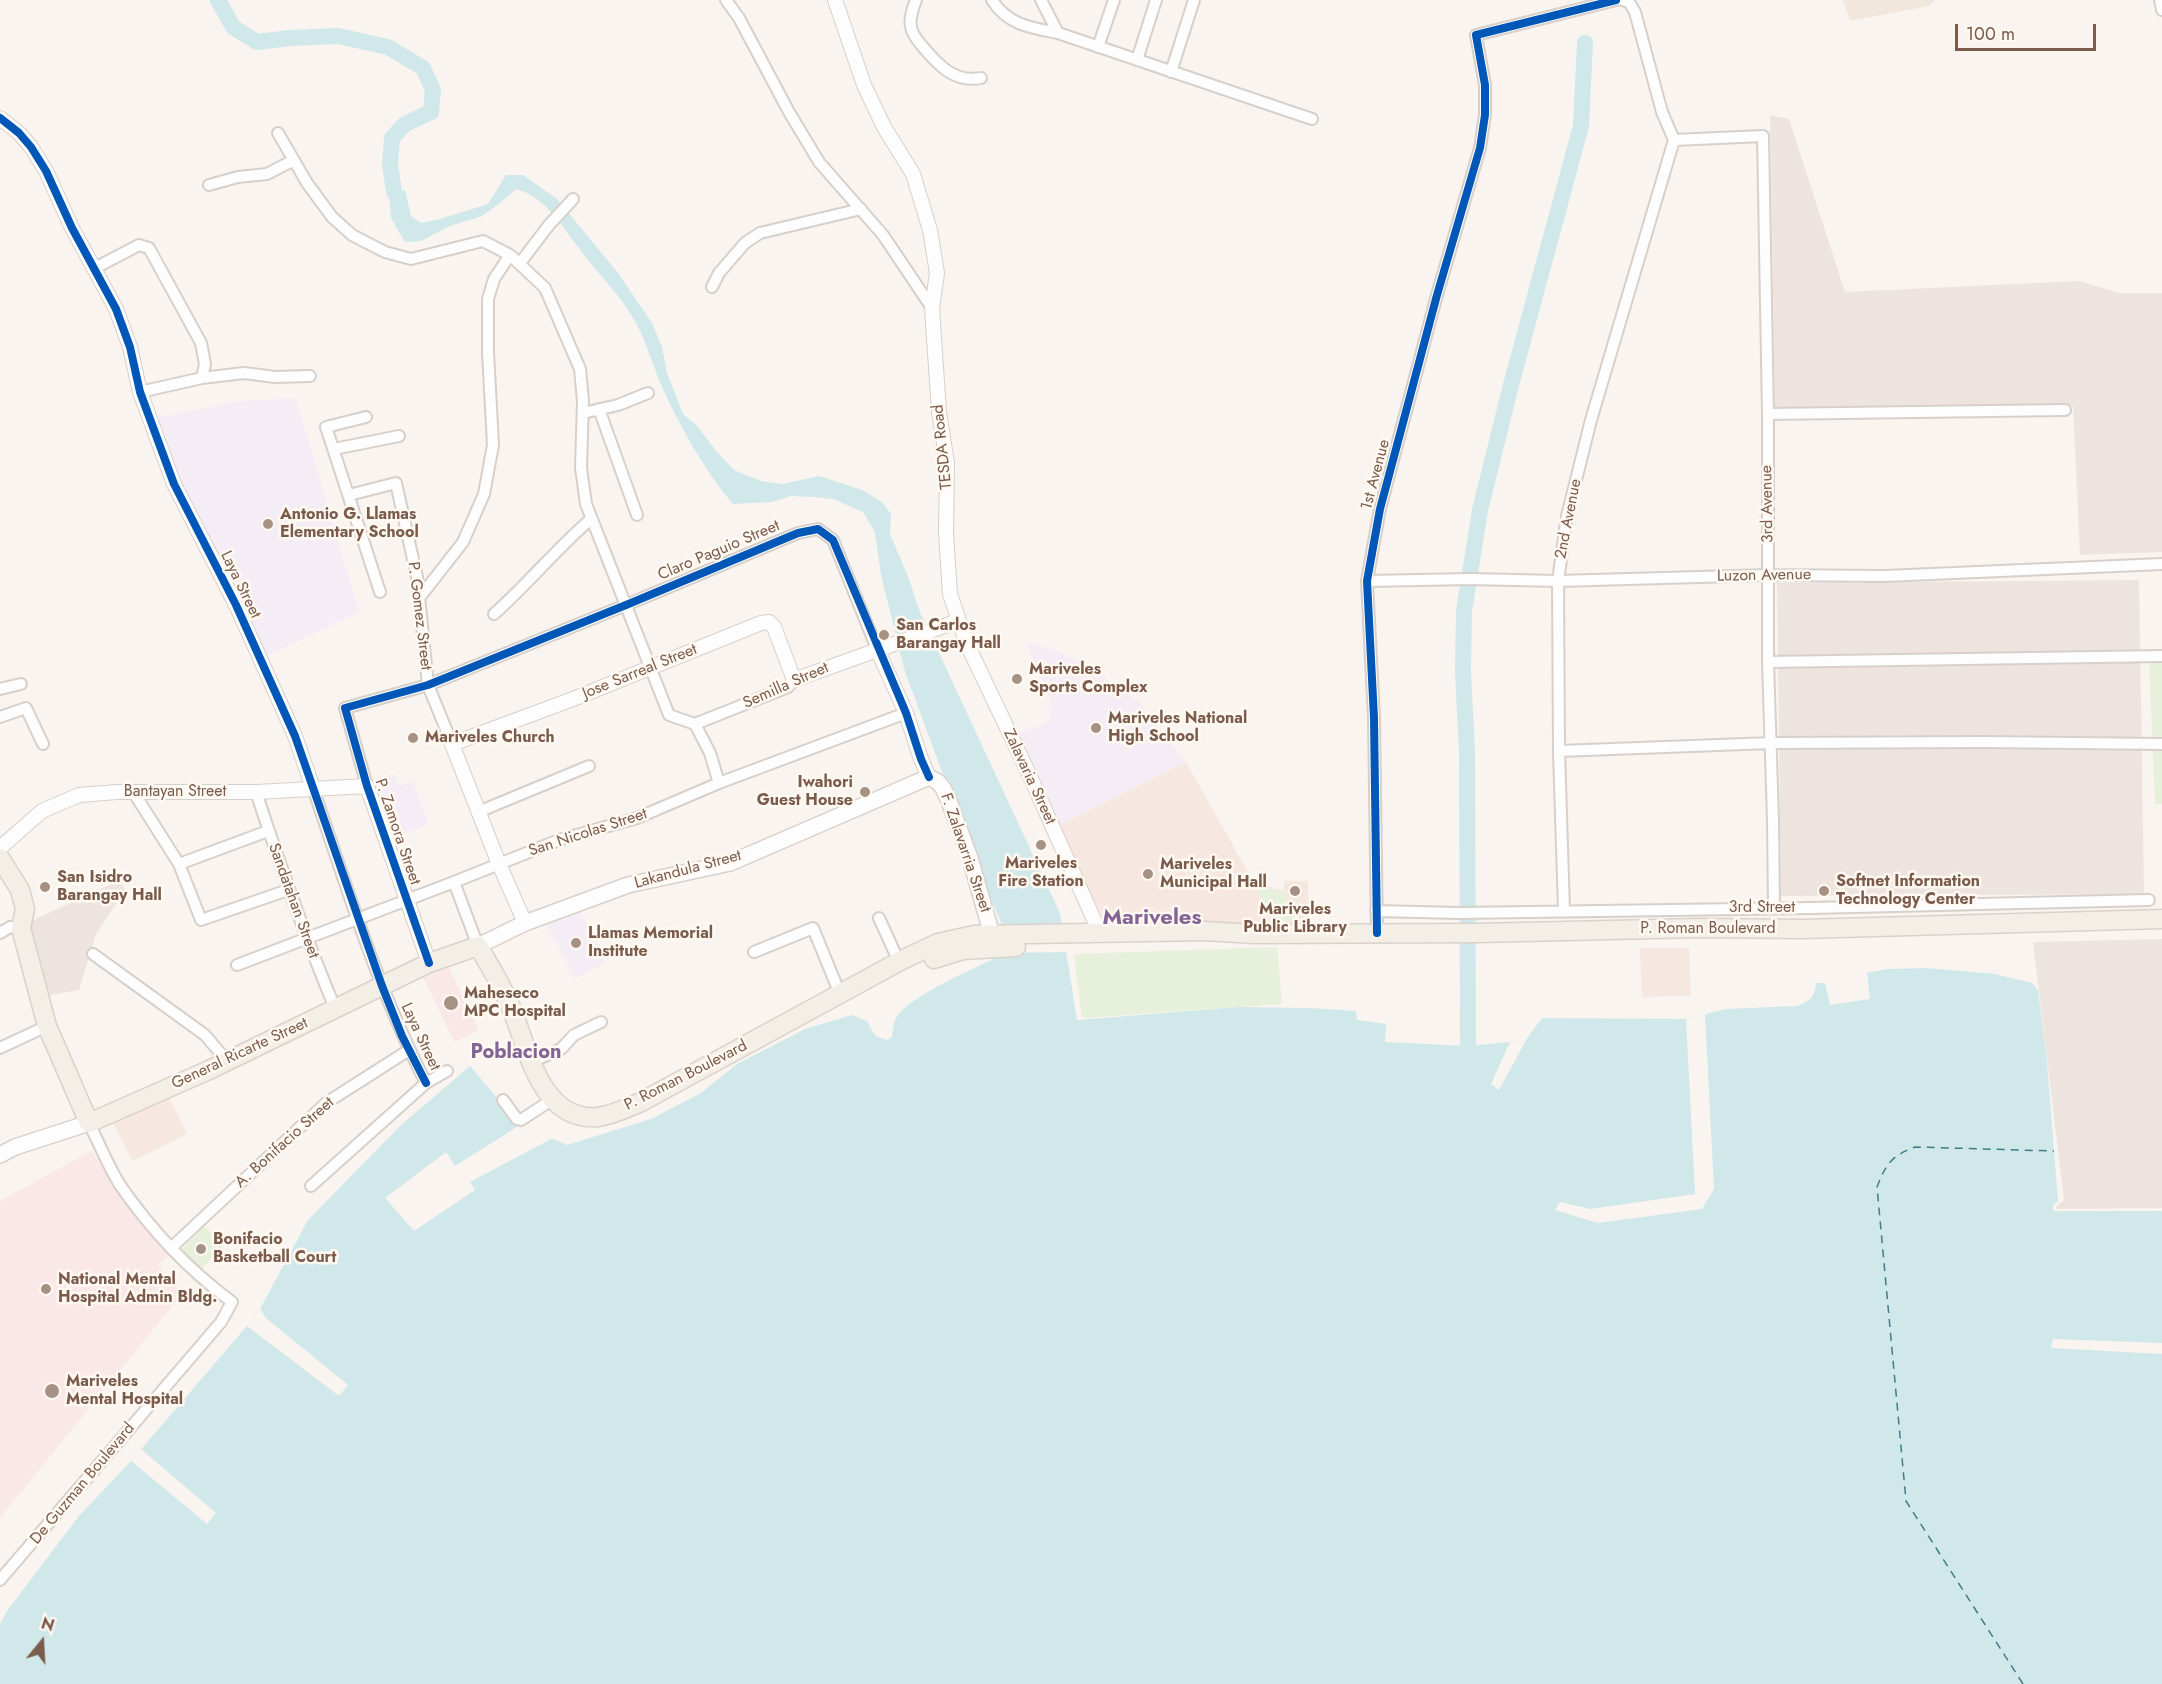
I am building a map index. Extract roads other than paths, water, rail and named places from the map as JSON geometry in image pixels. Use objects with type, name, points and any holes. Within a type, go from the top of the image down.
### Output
[{"type":"main road","name":"Lakandula Street","points":[[478,946],[525,923],[628,885],[730,862],[930,777]]},
{"type":"main road","name":"F. Zalavarria Street","points":[[930,777],[943,788],[949,801],[999,939]]},
{"type":"main road","points":[[0,858],[20,890],[25,909],[10,929],[47,1026],[89,1123]]},
{"type":"main road","name":"P. Roman Boulevard","points":[[1075,940],[1100,933],[1204,931],[1255,934],[1469,933],[2162,919]]},
{"type":"main road","name":"P. Roman Boulevard","points":[[478,946],[511,1007],[531,1062],[553,1099],[568,1111],[595,1117],[641,1102],[899,962],[959,937],[1202,943],[1255,934]]},
{"type":"main road","name":"P. Roman Boulevard","points":[[840,994],[861,992],[941,955],[999,939]]},
{"type":"main road","name":"General Ricarte Street","points":[[0,1155],[89,1123],[226,1061],[429,963],[478,946]]},
{"type":"street","points":[[726,0],[739,18],[789,112],[819,162],[883,235],[932,308]]},
{"type":"street","name":"TESDA Road","points":[[836,0],[864,85],[884,127],[913,174],[930,230],[937,273],[932,308],[939,412],[947,463],[946,534],[950,594],[958,621]]},
{"type":"street","points":[[916,0],[911,16],[911,28],[917,40],[939,64],[956,76],[970,80],[981,78]]},
{"type":"street","points":[[992,0],[1010,20],[1029,28],[1058,33],[1312,119]]},
{"type":"street","points":[[1041,0],[1058,33]]},
{"type":"street","points":[[1098,47],[1114,0]]},
{"type":"street","points":[[1137,60],[1156,0]]},
{"type":"street","points":[[1171,72],[1194,0]]},
{"type":"street","name":"1st Avenue","points":[[1377,933],[1374,718],[1366,581],[1380,508],[1437,295],[1480,148],[1485,115],[1485,85],[1476,35],[1616,0]]},
{"type":"street","points":[[1622,0],[1629,2],[1635,12],[1662,112],[1674,140]]},
{"type":"street","points":[[2160,0],[2162,10]]},
{"type":"street","name":"Laya Street","points":[[0,118],[19,133],[46,171],[72,228],[116,309],[130,347],[140,392],[174,484],[236,604],[295,736],[382,986],[409,1050],[426,1083]]},
{"type":"street","points":[[278,133],[307,183],[332,217],[352,235],[385,252],[411,259],[483,241],[510,255],[544,288],[580,369],[583,413],[581,468],[586,504],[591,519],[669,715],[695,724],[710,753],[719,783]]},
{"type":"street","name":"3rd Avenue","points":[[1674,140],[1763,136],[1768,414],[1768,662],[1772,743],[1774,907]]},
{"type":"street","name":"2nd Avenue","points":[[1564,911],[1559,751],[1558,581],[1567,516],[1591,420],[1674,140]]},
{"type":"street","points":[[209,184],[238,177],[267,174],[294,160]]},
{"type":"street","points":[[520,263],[570,201]]},
{"type":"street","points":[[712,287],[718,273],[745,243],[760,233],[861,209]]},
{"type":"street","points":[[95,268],[139,245],[149,248],[201,343],[205,364],[202,378]]},
{"type":"street","points":[[420,597],[463,542],[484,494],[493,445],[488,352],[488,299],[494,279],[510,255]]},
{"type":"street","points":[[140,392],[202,378],[244,373],[275,377],[309,376]]},
{"type":"street","points":[[583,413],[618,405],[648,393]]},
{"type":"street","points":[[599,409],[637,515]]},
{"type":"street","points":[[1768,414],[2065,410]]},
{"type":"street","points":[[366,417],[326,427],[380,592]]},
{"type":"street","points":[[334,449],[399,436]]},
{"type":"street","name":"P. Gomez Street","points":[[349,495],[396,483],[420,597],[428,685],[478,813],[525,923]]},
{"type":"street","points":[[494,614],[519,592],[565,541],[591,519]]},
{"type":"street","name":"Claro Paguio Street","points":[[345,708],[428,685],[798,533],[818,529],[833,540],[837,547],[877,649]]},
{"type":"street","name":"Luzon Avenue","points":[[1366,581],[1457,579],[1558,581],[1769,575],[1885,576],[2162,564]]},
{"type":"street","name":"Semilla Street","points":[[695,724],[788,687],[794,680],[958,621]]},
{"type":"street","name":"Zalavaria Street","points":[[958,621],[1100,933]]},
{"type":"street","name":"Jose Sarreal Street","points":[[452,744],[573,699],[761,623],[769,622],[774,627],[794,680]]},
{"type":"street","points":[[877,649],[906,713],[921,759],[930,777]]},
{"type":"street","points":[[1768,662],[2162,656]]},
{"type":"street","points":[[0,689],[21,684]]},
{"type":"street","points":[[0,717],[26,708],[43,744]]},
{"type":"street","name":"P. Zamora Street","points":[[345,708],[367,786],[429,963]]},
{"type":"street","name":"San Nicolas Street","points":[[237,965],[559,840],[637,818],[719,783],[906,713]]},
{"type":"street","points":[[1559,751],[1772,743],[2162,744]]},
{"type":"street","points":[[478,813],[589,766]]},
{"type":"street","name":"Bantayan Street","points":[[0,848],[42,812],[79,795],[256,792],[367,786]]},
{"type":"street","name":"Sandatahan Street","points":[[256,792],[288,890],[335,1008]]},
{"type":"street","points":[[135,793],[180,864],[201,920],[288,890]]},
{"type":"street","points":[[180,864],[268,831]]},
{"type":"street","points":[[454,882],[478,946]]},
{"type":"street","name":"3rd Street","points":[[1376,911],[1476,913],[2148,900]]},
{"type":"street","points":[[1944,904],[1952,924]]},
{"type":"street","points":[[1802,928],[1811,908]]},
{"type":"street","points":[[879,918],[899,962]]},
{"type":"street","points":[[0,919],[10,929]]},
{"type":"street","points":[[754,952],[813,928],[840,994]]},
{"type":"street","points":[[93,954],[206,1035],[226,1061]]},
{"type":"street","points":[[531,1062],[561,1049],[574,1035],[601,1022]]},
{"type":"street","points":[[0,1048],[47,1026]]},
{"type":"street","name":"A. Bonifacio Street","points":[[171,1248],[326,1103],[409,1050]]},
{"type":"street","points":[[311,1186],[426,1083],[447,1071]]},
{"type":"street","points":[[503,1100],[521,1120],[553,1099]]},
{"type":"street","points":[[89,1123],[119,1184],[171,1248]]},
{"type":"street","name":"De Guzman Boulevard","points":[[0,1580],[221,1322],[232,1302],[205,1282],[171,1248]]},
{"type":"water","points":[[506,175],[523,175],[557,199],[618,273],[652,323],[662,347],[667,373],[683,414],[697,426],[734,470],[761,481],[783,484],[819,476],[862,490],[882,502],[891,514],[890,534],[919,610],[1060,913],[1077,1020],[1239,1007],[1356,1011],[1357,1020],[1386,1024],[1385,1042],[1468,1046],[1510,1042],[1528,1037],[1542,1018],[1686,1019],[1726,1009],[1797,1006],[1811,998],[1816,983],[1825,983],[1830,1005],[1870,999],[1867,973],[1887,969],[1926,968],[1995,974],[2032,983],[2038,990],[2047,1062],[2058,1201],[2053,1205],[2053,1211],[2162,1211],[2162,1684],[0,1684],[0,1624],[7,1611],[79,1516],[131,1461],[247,1326],[260,1309],[308,1220],[401,1125],[470,1066],[520,1125],[567,1145],[651,1119],[701,1093],[737,1064],[805,1029],[852,1015],[867,1021],[875,1036],[887,1040],[892,1037],[898,1015],[918,998],[1004,954],[1003,927],[981,876],[905,672],[881,575],[875,532],[863,512],[833,499],[814,497],[791,496],[772,502],[733,504],[712,477],[685,433],[630,313],[558,220],[535,198],[516,189],[482,216],[450,226],[421,241],[405,242],[391,218],[389,193],[405,190],[411,216],[421,223],[488,204]]},
{"type":"waterway","points":[[218,0],[233,27],[257,42],[338,36],[388,47],[423,68],[433,90],[431,112],[405,124],[392,138],[390,164],[394,192]]},
{"type":"waterway","points":[[1468,1046],[1464,611],[1480,510],[1512,381],[1581,126],[1585,43]]},
{"type":"place","name":"Antonio G. Llamas Elementary School","points":[[268,524]]},
{"type":"place","name":"San Carlos Barangay Hall","points":[[884,635]]},
{"type":"place","name":"Mariveles Sports Complex","points":[[1017,679]]},
{"type":"place","name":"Mariveles National High School","points":[[1096,728]]},
{"type":"place","name":"Mariveles Church","points":[[413,738]]},
{"type":"place","name":"Iwahori Guest House","points":[[865,792]]},
{"type":"place","name":"Mariveles Fire Station","points":[[1041,845]]},
{"type":"place","name":"Mariveles Municipal Hall","points":[[1148,874]]},
{"type":"place","name":"San Isidro Barangay Hall","points":[[45,887]]},
{"type":"place","name":"Mariveles Public Library","points":[[1295,891]]},
{"type":"place","name":"Softnet Information Technology Center","points":[[1824,891]]},
{"type":"place","name":"Llamas Memorial Institute","points":[[576,943]]},
{"type":"place","name":"Maheseco MPC Hospital","points":[[451,1003]]},
{"type":"place","name":"Bonifacio Basketball Court","points":[[201,1249]]},
{"type":"place","name":"National Mental Hospital Admin Bldg.","points":[[46,1289]]},
{"type":"place","name":"Mariveles Mental Hospital","points":[[52,1391]]},
{"type":"district","name":"Mariveles","points":[[1152,919]]},
{"type":"district","name":"Poblacion","points":[[516,1053]]}]
